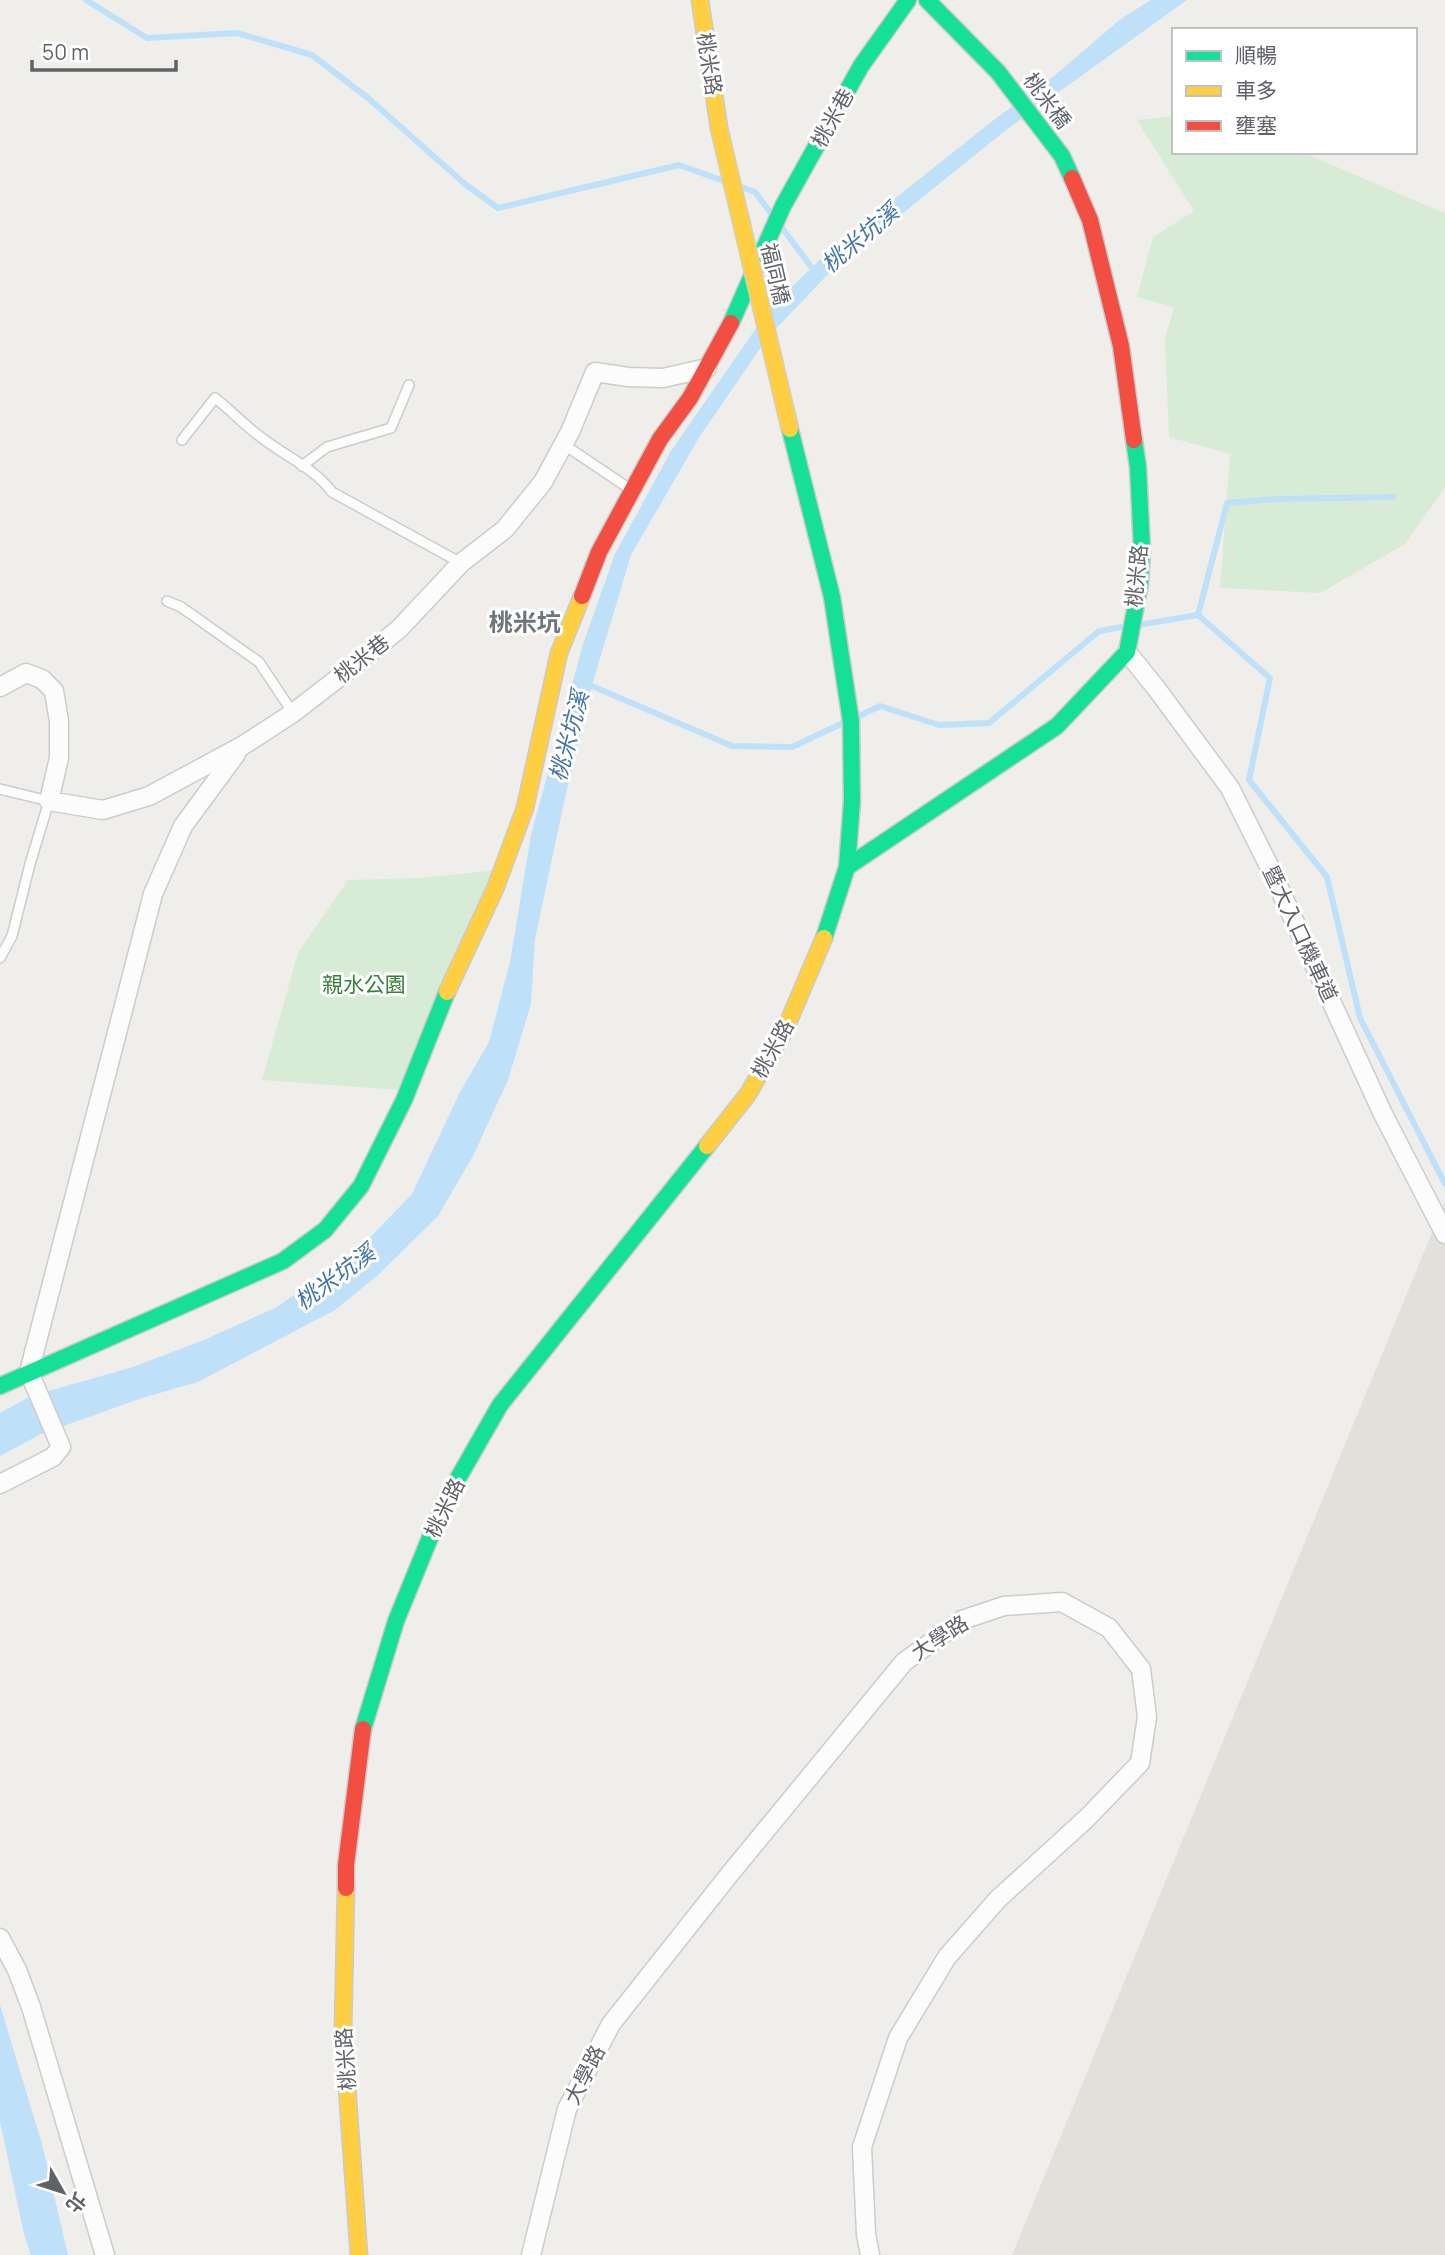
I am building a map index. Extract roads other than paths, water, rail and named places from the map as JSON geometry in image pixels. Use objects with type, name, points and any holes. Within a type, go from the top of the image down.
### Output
[{"type":"street","name":"桃米路","points":[[700,0],[719,128]]},
{"type":"street","name":"桃米巷","points":[[49,801],[103,810],[149,796],[242,746],[293,713],[399,629],[461,563],[505,528],[543,482],[570,432],[595,372],[663,378],[707,368],[727,331],[783,206],[862,66],[908,0]]},
{"type":"street","name":"桃米橋","points":[[927,0],[998,72],[1062,156]]},
{"type":"street","name":"福同橋","points":[[719,128],[790,429]]},
{"type":"street","name":"桃米路","points":[[1062,156],[1090,220],[1121,346],[1138,467],[1142,549],[1140,584],[1126,652]]},
{"type":"street","points":[[0,1386],[32,1378],[283,1261],[325,1230],[361,1186],[404,1100],[455,971],[495,889],[525,808],[559,653],[599,552],[660,439],[690,398],[707,368]]},
{"type":"street","name":"桃米路","points":[[359,2255],[343,2031],[346,1865],[360,1736],[396,1621],[445,1501],[500,1405],[748,1094],[784,1032],[809,978],[830,924],[847,867],[852,800],[849,708],[832,597],[790,429]]},
{"type":"street","points":[[847,867],[1057,726],[1126,652]]},
{"type":"street","name":"暨大入口機車道","points":[[1126,652],[1230,788],[1268,864],[1383,1114],[1445,1234]]},
{"type":"street","points":[[0,687],[26,673],[42,678],[54,691],[59,721],[59,758],[49,801]]},
{"type":"street","points":[[0,1484],[53,1457],[61,1447],[32,1378],[153,894],[183,825],[242,746]]},
{"type":"street","name":"大學路","points":[[531,2255],[567,2109],[611,2024],[729,1875],[904,1662],[962,1620],[1004,1606],[1062,1602],[1109,1628],[1141,1669],[1147,1717],[1140,1763],[1087,1818],[998,1899],[947,1957],[898,2038],[862,2147],[866,2234],[870,2255]]},
{"type":"street","points":[[0,1938],[32,2007],[105,2255]]},
{"type":"lane","points":[[302,466],[327,447],[391,428],[409,386]]},
{"type":"lane","points":[[182,440],[215,398],[259,436],[321,477],[332,492],[461,563]]},
{"type":"lane","points":[[562,443],[631,490]]},
{"type":"lane","points":[[167,601],[181,607],[259,662],[293,713]]},
{"type":"lane","points":[[0,789],[49,801],[12,936],[0,958]]},
{"type":"water","name":"桃米坑溪","points":[[1151,0],[1187,0],[1006,130],[831,271],[768,337],[700,436],[631,555],[592,685],[563,807],[535,939],[531,1004],[508,1080],[473,1156],[438,1216],[377,1276],[335,1310],[198,1382],[142,1398],[41,1434],[0,1456],[0,1413],[31,1396],[133,1367],[204,1340],[277,1307],[357,1251],[412,1194],[460,1092],[489,1042],[510,962],[531,835],[583,644],[615,554],[671,451],[770,308],[829,251],[995,119],[1054,76],[1122,18]]},
{"type":"water","points":[[0,2005],[42,2144],[68,2255],[31,2255],[24,2234],[0,2121]]},
{"type":"waterway","points":[[86,0],[147,38],[237,33],[312,55],[368,98],[465,184],[498,208],[679,165],[724,181]]},
{"type":"waterway","points":[[741,187],[755,192],[773,216]]},
{"type":"waterway","name":"桃米坑溪","points":[[780,225],[815,272]]},
{"type":"waterway","points":[[1198,615],[1227,503],[1276,499],[1393,497]]},
{"type":"waterway","points":[[1138,625],[1198,615],[1270,678],[1249,780],[1327,877],[1360,1018],[1445,1184]]},
{"type":"waterway","points":[[859,716],[880,706],[939,725],[989,723],[1099,631],[1128,626]]},
{"type":"waterway","name":"桃米坑溪","points":[[585,683],[732,746],[792,747],[843,723]]},
{"type":"district","name":"桃米坑","points":[[525,623]]},
{"type":"park label","name":"親水公園","points":[[364,985]]}]
